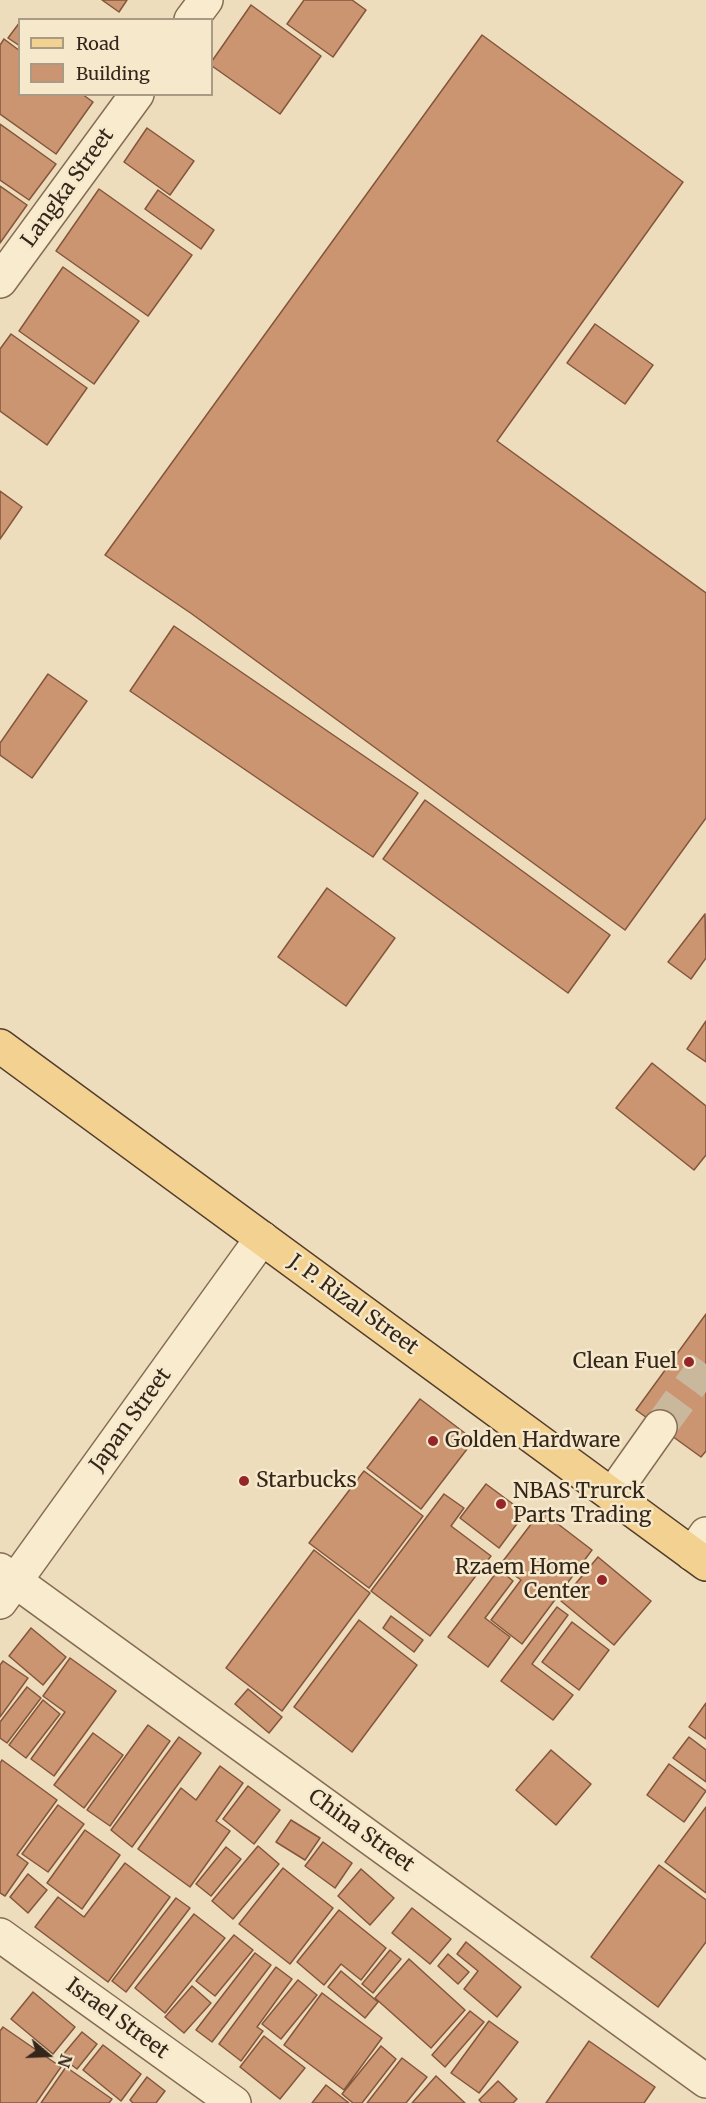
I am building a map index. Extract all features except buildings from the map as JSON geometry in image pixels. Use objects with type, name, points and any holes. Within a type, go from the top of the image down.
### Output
[{"type":"main road","name":"J. P. Rizal Street","points":[[0,1046],[612,1495],[701,1551]]},
{"type":"street","points":[[192,18],[206,0]]},
{"type":"street","name":"Langka Street","points":[[0,281],[135,96]]},
{"type":"street","name":"Japan Street","points":[[5,1584],[262,1238]]},
{"type":"street","points":[[612,1495],[660,1428]]},
{"type":"street","name":"China Street","points":[[5,1584],[706,2081]]},
{"type":"street","name":"Israel Street","points":[[0,1935],[234,2103]]},
{"type":"tunnel","points":[[660,1427],[706,1364]]},
{"type":"place","name":"Clean Fuel","points":[[689,1362]]},
{"type":"place","name":"Golden Hardware","points":[[433,1441]]},
{"type":"place","name":"Starbucks","points":[[244,1481]]},
{"type":"place","name":"NBAS Trurck Parts Trading","points":[[501,1504]]},
{"type":"place","name":"Rzaem Home Center","points":[[602,1580]]}]
